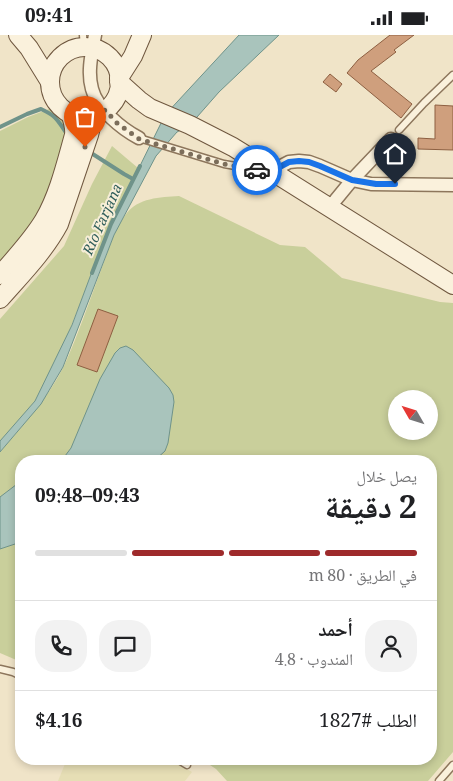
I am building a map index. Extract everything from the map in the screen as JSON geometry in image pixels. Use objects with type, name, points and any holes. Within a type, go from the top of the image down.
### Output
[{"type":"main road","points":[[140,40],[128,50],[92,44],[77,48],[63,55],[56,63],[51,72],[50,82],[53,97],[58,104],[77,116],[86,117],[102,111],[136,106],[150,108]]},
{"type":"main road","points":[[119,80],[140,40]]},
{"type":"main road","points":[[23,42],[40,51],[63,55]]},
{"type":"main road","points":[[23,42],[50,82]]},
{"type":"main road","points":[[79,143],[89,135],[102,111],[114,100],[118,91],[117,69],[113,62],[92,44]]},
{"type":"main road","points":[[119,80],[150,108],[190,125],[232,147],[453,285]]},
{"type":"main road","points":[[0,299],[43,250],[60,224],[63,194],[79,143],[70,113]]},
{"type":"main road","points":[[0,275],[29,242],[63,194]]},
{"type":"street","points":[[92,44],[90,73],[92,90],[102,111],[143,139]]},
{"type":"street","points":[[329,208],[352,180],[395,135]]},
{"type":"street","points":[[272,171],[289,162],[299,161],[309,162],[352,180],[376,184],[453,185]]},
{"type":"lane","points":[[395,135],[453,75]]},
{"type":"lane","points":[[143,139],[224,164],[272,171]]},
{"type":"lane","points":[[0,669],[15,673]]},
{"type":"lane","points":[[439,781],[453,765]]},
{"type":"shaded area","points":[[65,765],[180,765],[192,772],[185,781],[58,781]]},
{"type":"green space","points":[[49,109],[64,118],[72,137],[40,214],[0,262],[0,131]]},
{"type":"green space","points":[[112,146],[138,168],[111,224],[58,360],[35,401],[0,442],[0,319],[64,246],[92,184]]},
{"type":"green space","points":[[179,196],[280,245],[305,247],[342,278],[440,302],[453,303],[453,752],[428,781],[227,781],[210,765],[437,765],[437,455],[15,455],[15,659],[0,653],[0,452],[43,400],[58,378],[122,220],[131,209],[150,199]]},
{"type":"water","points":[[239,35],[279,35],[219,92],[190,125],[177,132],[156,156],[114,235],[63,367],[41,404],[0,452],[0,441],[35,401],[72,325],[105,237],[165,115]]},
{"type":"water","points":[[126,346],[133,350],[169,388],[173,395],[174,402],[168,443],[165,451],[161,455],[66,455],[71,448],[100,379],[120,348]]},
{"type":"water","points":[[15,486],[15,544],[0,549],[0,497]]},
{"type":"building","points":[[390,35],[414,35],[371,71],[412,104],[401,118],[347,73],[358,60]]},
{"type":"building","points":[[330,74],[342,84],[336,92],[323,82]]},
{"type":"building","points":[[435,105],[453,106],[453,150],[418,149],[418,138],[435,139]]},
{"type":"building","points":[[98,309],[118,316],[97,372],[77,365]]},
{"type":"waterway","points":[[0,127],[41,109],[54,117],[67,134]]},
{"type":"waterway","points":[[88,151],[133,179]]},
{"type":"waterway","name":"Río Farjana","points":[[92,273],[111,224],[140,166]]},
{"type":"way so far","points":[[85,147],[94,115],[105,110],[117,123],[139,139],[224,164],[257,170]]},
{"type":"route","points":[[257,170],[272,171],[289,162],[309,162],[352,180],[376,184],[395,184]]}]
